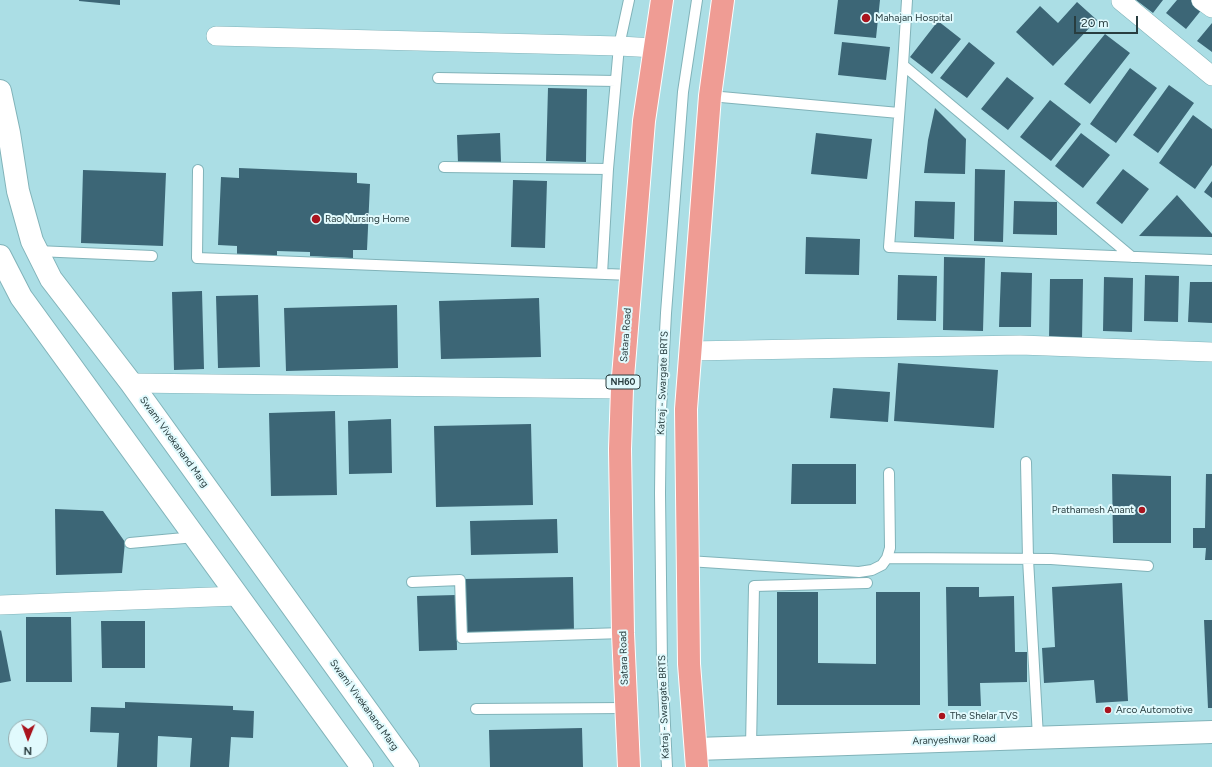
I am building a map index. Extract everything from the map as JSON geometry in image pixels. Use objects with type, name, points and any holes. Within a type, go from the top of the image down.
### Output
[{"type":"highway","name":"Satara Road","points":[[629,767],[623,633],[620,449],[622,389],[644,120],[662,0]]},
{"type":"highway","points":[[696,758],[689,664],[686,408],[710,96],[723,0]]},
{"type":"main road","name":"Swami Vivekanand Marg","points":[[0,91],[9,133],[18,191],[32,241],[52,278],[131,383],[408,767]]},
{"type":"main road","points":[[0,256],[7,283],[21,297],[362,767]]},
{"type":"main road","name":"Aranyeshwar Road","points":[[696,758],[751,747],[1212,732]]},
{"type":"street","points":[[1121,0],[1212,76]]},
{"type":"street","points":[[1201,0],[1212,8]]},
{"type":"street","points":[[216,36],[654,48]]},
{"type":"street","points":[[690,351],[1020,345],[1212,352]]},
{"type":"street","points":[[131,383],[622,389]]},
{"type":"street","points":[[0,605],[238,596]]},
{"type":"lane","points":[[602,274],[608,169],[619,46],[629,0]]},
{"type":"lane","name":"Katraj - Swargate BRTS","points":[[667,767],[662,664],[660,493],[661,410],[666,313],[683,92],[697,0]]},
{"type":"lane","points":[[907,0],[889,247],[1212,260]]},
{"type":"lane","points":[[903,65],[1132,256]]},
{"type":"lane","points":[[438,78],[616,81]]},
{"type":"lane","points":[[710,96],[899,112]]},
{"type":"lane","points":[[444,168],[608,169]]},
{"type":"lane","points":[[198,170],[197,258],[631,275]]},
{"type":"lane","points":[[37,251],[152,256]]},
{"type":"lane","points":[[1026,462],[1028,559],[1038,738]]},
{"type":"lane","points":[[688,561],[859,572],[872,570],[882,565],[887,558],[890,548],[889,473]]},
{"type":"lane","points":[[130,543],[195,537]]},
{"type":"lane","points":[[887,558],[1051,559],[1148,566]]},
{"type":"lane","points":[[412,582],[460,580],[462,638],[623,633]]},
{"type":"lane","points":[[751,747],[754,586],[867,582]]},
{"type":"lane","points":[[476,708],[626,708]]},
{"type":"building","points":[[120,0],[120,5],[79,1]]},
{"type":"building","points":[[838,0],[880,0],[876,38],[834,34]]},
{"type":"building","points":[[1136,0],[1163,0],[1153,13]]},
{"type":"building","points":[[1177,0],[1193,0],[1203,8],[1186,29],[1166,13]]},
{"type":"building","points":[[1077,2],[1097,20],[1053,66],[1016,32],[1040,6],[1058,23]]},
{"type":"building","points":[[938,21],[961,39],[932,74],[910,57]]},
{"type":"building","points":[[1212,23],[1212,52],[1197,41]]},
{"type":"building","points":[[1105,34],[1130,53],[1090,104],[1064,84]]},
{"type":"building","points":[[842,42],[890,47],[886,80],[838,75]]},
{"type":"building","points":[[969,42],[995,63],[967,98],[940,78]]},
{"type":"building","points":[[1130,68],[1157,88],[1116,143],[1090,124]]},
{"type":"building","points":[[1007,77],[1034,98],[1008,130],[981,109]]},
{"type":"building","points":[[1169,85],[1194,103],[1158,153],[1133,135]]},
{"type":"building","points":[[548,88],[587,89],[586,162],[546,161]]},
{"type":"building","points":[[1050,100],[1081,124],[1051,161],[1020,137]]},
{"type":"building","points":[[935,108],[966,139],[965,174],[924,173],[928,140]]},
{"type":"building","points":[[1193,115],[1212,129],[1212,165],[1195,189],[1159,163]]},
{"type":"building","points":[[500,133],[501,162],[458,163],[457,135]]},
{"type":"building","points":[[816,133],[872,139],[867,179],[811,174]]},
{"type":"building","points":[[1081,133],[1110,155],[1083,188],[1055,166]]},
{"type":"building","points":[[239,168],[357,173],[357,183],[370,184],[367,250],[353,250],[353,258],[310,256],[310,252],[277,251],[277,256],[237,254],[237,246],[218,245],[221,177],[239,178]]},
{"type":"building","points":[[975,169],[1005,170],[1003,242],[974,241]]},
{"type":"building","points":[[1123,169],[1149,189],[1122,224],[1096,203]]},
{"type":"building","points":[[83,170],[166,173],[163,246],[81,243]]},
{"type":"building","points":[[513,180],[547,181],[545,248],[511,247]]},
{"type":"building","points":[[1212,181],[1212,198],[1204,192]]},
{"type":"building","points":[[1177,195],[1212,234],[1212,237],[1139,236]]},
{"type":"building","points":[[915,201],[955,202],[954,239],[914,237]]},
{"type":"building","points":[[1014,201],[1057,202],[1057,235],[1013,234]]},
{"type":"building","points":[[806,237],[860,239],[859,275],[805,274]]},
{"type":"building","points":[[944,257],[985,258],[983,331],[943,330]]},
{"type":"building","points":[[1001,272],[1032,273],[1031,327],[999,327]]},
{"type":"building","points":[[898,275],[937,276],[936,321],[897,320]]},
{"type":"building","points":[[1145,275],[1179,276],[1178,322],[1144,321]]},
{"type":"building","points":[[1104,277],[1133,278],[1132,332],[1103,331]]},
{"type":"building","points":[[1050,279],[1083,279],[1082,340],[1049,339]]},
{"type":"building","points":[[1190,282],[1212,282],[1212,323],[1188,322]]},
{"type":"building","points":[[202,291],[204,369],[174,370],[172,292]]},
{"type":"building","points":[[258,295],[260,367],[218,368],[216,296]]},
{"type":"building","points":[[539,298],[541,357],[441,359],[439,301]]},
{"type":"building","points":[[397,305],[398,368],[286,371],[284,308]]},
{"type":"building","points":[[898,363],[998,370],[994,428],[894,421]]},
{"type":"building","points":[[833,388],[890,392],[888,422],[830,418]]},
{"type":"building","points":[[335,411],[337,495],[271,496],[269,413]]},
{"type":"building","points":[[391,419],[392,473],[349,474],[348,421]]},
{"type":"building","points":[[531,424],[533,505],[436,507],[434,426]]},
{"type":"building","points":[[792,464],[856,464],[856,504],[791,504]]},
{"type":"building","name":"Prathamesh Anant","points":[[1112,474],[1171,476],[1171,543],[1113,543]]},
{"type":"building","points":[[1206,474],[1212,474],[1212,560],[1205,560],[1206,548],[1193,548],[1193,528],[1205,528]]},
{"type":"building","points":[[55,509],[103,511],[125,542],[122,573],[56,575]]},
{"type":"building","points":[[557,519],[558,553],[471,555],[470,521]]},
{"type":"building","points":[[573,577],[574,632],[465,635],[464,579]]},
{"type":"building","points":[[1122,583],[1128,701],[1096,703],[1094,680],[1044,683],[1042,648],[1055,647],[1052,587]]},
{"type":"building","points":[[946,587],[979,587],[979,597],[1014,596],[1015,652],[1027,652],[1027,682],[980,683],[981,706],[948,706]]},
{"type":"building","points":[[777,592],[818,592],[818,663],[876,664],[876,592],[920,592],[920,705],[777,705]]},
{"type":"building","points":[[456,595],[457,650],[419,651],[417,596]]},
{"type":"building","points":[[26,617],[71,617],[72,682],[26,682]]},
{"type":"building","points":[[1204,620],[1212,620],[1212,708],[1208,708]]},
{"type":"building","points":[[101,621],[145,621],[145,668],[102,668]]},
{"type":"building","points":[[1,630],[11,681],[0,683],[0,631]]},
{"type":"building","points":[[125,702],[233,706],[233,710],[254,711],[253,738],[231,737],[229,767],[190,767],[192,738],[158,736],[157,767],[117,767],[119,733],[90,732],[91,707],[125,708]]},
{"type":"building","points":[[582,728],[583,767],[490,767],[489,730]]},
{"type":"place","name":"Mahajan Hospital","points":[[866,18]]},
{"type":"place","name":"Rao Nursing Home","points":[[316,219]]},
{"type":"place","name":"Prathamesh Anant","points":[[1142,510]]},
{"type":"place","name":"Arco Automotive","points":[[1108,710]]},
{"type":"place","name":"The Shelar TVS","points":[[942,716]]}]
